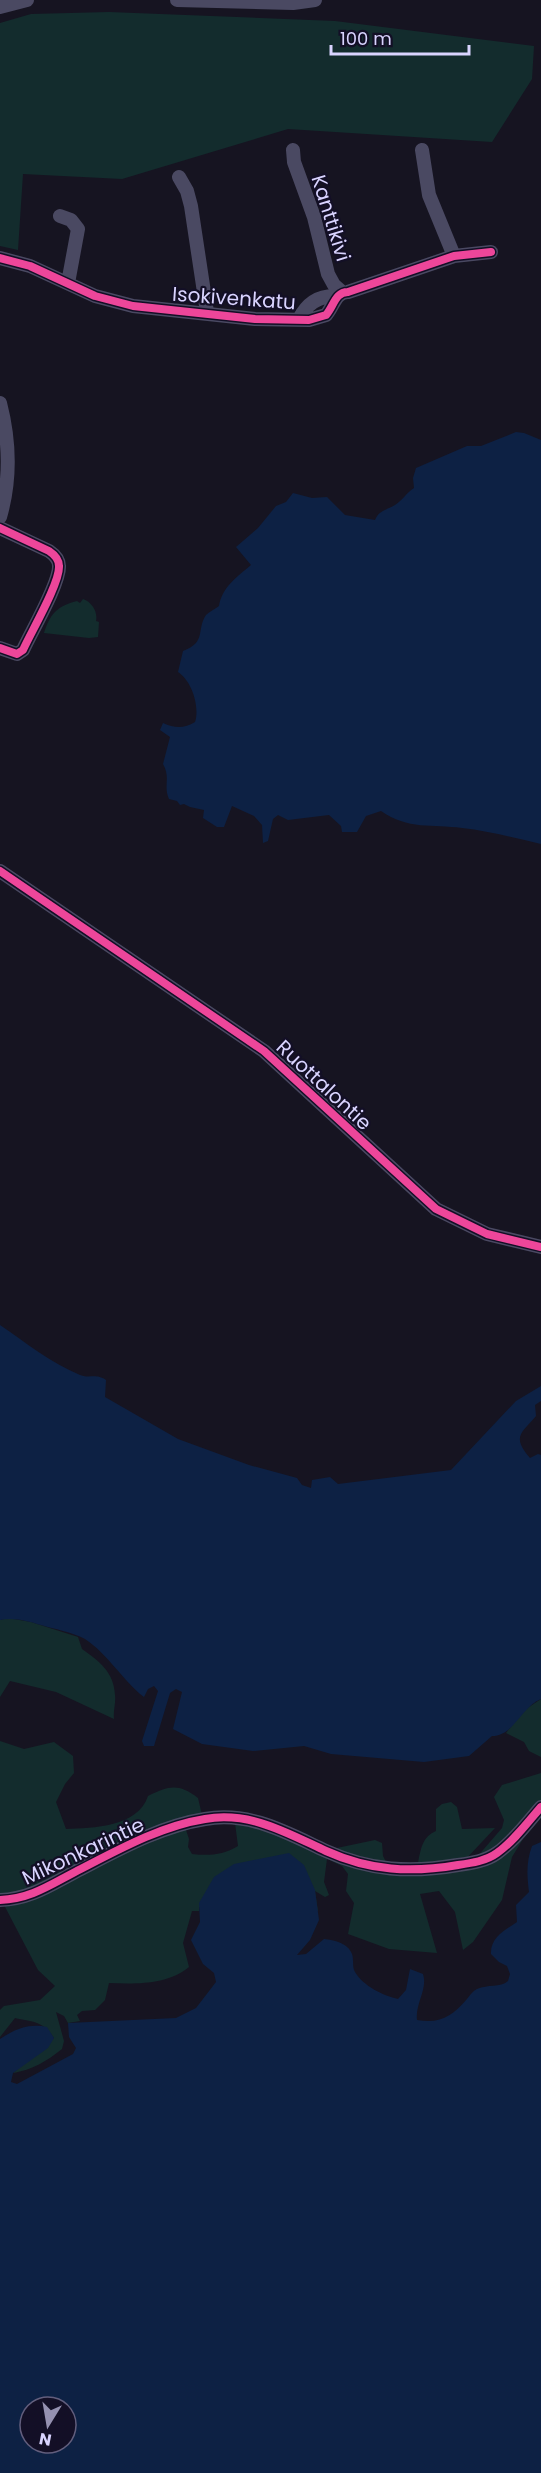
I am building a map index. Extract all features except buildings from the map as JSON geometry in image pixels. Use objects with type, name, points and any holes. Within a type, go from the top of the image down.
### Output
[{"type":"street","points":[[0,6],[27,0]]},
{"type":"street","points":[[177,0],[282,3],[315,0]]},
{"type":"street","name":"Kanttikivi","points":[[293,150],[294,162],[314,217],[328,274],[339,294]]},
{"type":"street","points":[[422,150],[429,195],[454,256]]},
{"type":"street","points":[[179,177],[187,191],[207,312]]},
{"type":"street","points":[[60,216],[71,220],[78,229],[68,283]]},
{"type":"street","points":[[339,294],[394,278],[454,256],[491,252]]},
{"type":"street","name":"Isokivenkatu","points":[[0,258],[30,266],[95,296],[133,306],[207,312],[255,319],[309,320],[326,315],[339,294]]},
{"type":"street","points":[[0,404],[7,434],[9,462],[0,517]]},
{"type":"street","points":[[0,528],[56,556],[60,565],[56,580],[20,653],[13,654],[0,648]]},
{"type":"street","name":"Ruottalontie","points":[[0,871],[264,1051],[436,1209],[488,1234],[541,1247]]},
{"type":"street","name":"Mikonkarintie","points":[[0,1900],[34,1894],[159,1833],[207,1818],[232,1817],[264,1823],[358,1864],[403,1870],[437,1869],[489,1857],[517,1834],[541,1807]]},
{"type":"green space","points":[[109,12],[335,21],[534,46],[532,79],[492,142],[288,129],[122,179],[23,174],[18,250],[0,246],[0,23],[31,14]]},
{"type":"green space","points":[[83,599],[92,605],[95,611],[96,621],[99,622],[98,637],[44,633],[49,621],[59,608],[77,601],[80,603]]},
{"type":"green space","points":[[8,1618],[31,1622],[78,1637],[82,1649],[100,1663],[112,1680],[115,1698],[114,1719],[56,1692],[10,1681],[0,1697],[0,1620]]},
{"type":"green space","points":[[541,1699],[541,1757],[529,1751],[524,1742],[506,1733],[523,1711]]},
{"type":"green space","points":[[0,1741],[24,1749],[54,1742],[73,1756],[74,1773],[65,1784],[56,1802],[66,1829],[89,1828],[125,1820],[143,1806],[148,1796],[168,1788],[185,1790],[198,1798],[202,1815],[43,1886],[0,1896]]},
{"type":"green space","points":[[541,1773],[541,1801],[496,1849],[477,1857],[502,1828],[504,1820],[494,1797],[502,1785]]},
{"type":"green space","points":[[451,1802],[457,1807],[462,1829],[495,1828],[465,1860],[418,1863],[425,1840],[436,1831],[436,1809],[442,1804]]},
{"type":"green space","points":[[541,1812],[541,1818],[523,1839],[512,1857],[502,1900],[473,1942],[463,1950],[455,1912],[439,1891],[420,1894],[437,1953],[389,1949],[348,1934],[354,1903],[346,1891],[348,1874],[342,1866],[327,1859],[324,1882],[329,1895],[325,1897],[315,1891],[318,1911],[199,1907],[199,1911],[192,1911],[183,1943],[189,1967],[171,1977],[151,1982],[109,1983],[105,2000],[95,2010],[82,2011],[77,2015],[80,2021],[68,2023],[64,2016],[56,2012],[64,2041],[62,2049],[27,2070],[13,2073],[54,2038],[42,2025],[15,2018],[0,2037],[0,2010],[4,2006],[40,2000],[55,1986],[38,1970],[3,1903],[70,1877],[185,1827],[189,1839],[188,1847],[192,1854],[216,1854],[238,1846],[235,1823],[249,1824],[355,1866],[482,1863]]},
{"type":"green space","points":[[375,1840],[382,1843],[383,1856],[387,1864],[332,1849]]},
{"type":"water","points":[[516,432],[541,440],[541,844],[472,829],[411,824],[381,811],[366,816],[357,832],[342,832],[341,826],[329,815],[288,820],[278,815],[273,819],[268,841],[263,843],[262,825],[254,816],[232,806],[224,827],[217,827],[203,818],[204,810],[180,805],[177,801],[169,799],[163,764],[170,737],[160,730],[163,723],[179,727],[195,722],[194,695],[183,676],[178,672],[183,651],[198,640],[206,615],[219,606],[223,593],[251,565],[236,547],[258,528],[276,506],[286,502],[293,493],[312,498],[327,497],[345,515],[375,520],[381,512],[397,503],[414,488],[413,478],[416,468],[467,446],[481,446]]},
{"type":"water","points":[[0,1325],[59,1365],[80,1375],[106,1380],[105,1397],[178,1439],[249,1465],[297,1478],[302,1485],[311,1488],[312,1480],[330,1477],[338,1484],[451,1470],[516,1401],[541,1386],[541,1401],[535,1405],[536,1416],[523,1431],[520,1440],[524,1451],[530,1458],[541,1455],[541,1699],[528,1708],[506,1731],[492,1736],[469,1756],[424,1762],[331,1754],[304,1746],[253,1751],[202,1744],[173,1729],[182,1692],[176,1689],[170,1693],[154,1746],[144,1746],[142,1741],[158,1691],[154,1686],[148,1689],[144,1697],[101,1652],[85,1639],[26,1621],[0,1620]]},
{"type":"water","points":[[541,1842],[541,2473],[0,2473],[0,2039],[28,2026],[47,2027],[54,2038],[48,2048],[13,2073],[11,2082],[17,2084],[73,2054],[76,2048],[69,2037],[68,2023],[176,2018],[196,2008],[216,1982],[214,1973],[203,1964],[191,1940],[200,1922],[199,1903],[214,1877],[234,1864],[289,1853],[304,1865],[315,1890],[319,1920],[310,1940],[297,1955],[306,1954],[324,1939],[340,1943],[350,1950],[354,1970],[363,1982],[380,1993],[398,1999],[406,1990],[410,1969],[423,1974],[424,1985],[417,2020],[439,2020],[456,2010],[477,1989],[508,1981],[510,1974],[507,1966],[491,1954],[491,1948],[499,1935],[517,1922],[516,1905],[529,1892],[529,1858],[532,1846]]},
{"type":"cycle path","points":[[0,258],[30,266],[95,296],[133,306],[255,319],[309,320],[326,315],[340,294],[454,256],[491,252]]},
{"type":"cycle path","points":[[0,528],[49,551],[56,557],[59,566],[55,584],[23,650],[17,654],[0,648]]},
{"type":"cycle path","points":[[0,871],[264,1051],[436,1209],[487,1234],[541,1247]]},
{"type":"cycle path","points":[[0,1900],[30,1894],[138,1840],[171,1827],[205,1819],[222,1817],[253,1821],[268,1825],[342,1858],[359,1863],[391,1868],[424,1869],[474,1862],[493,1856],[515,1837],[541,1807]]}]
